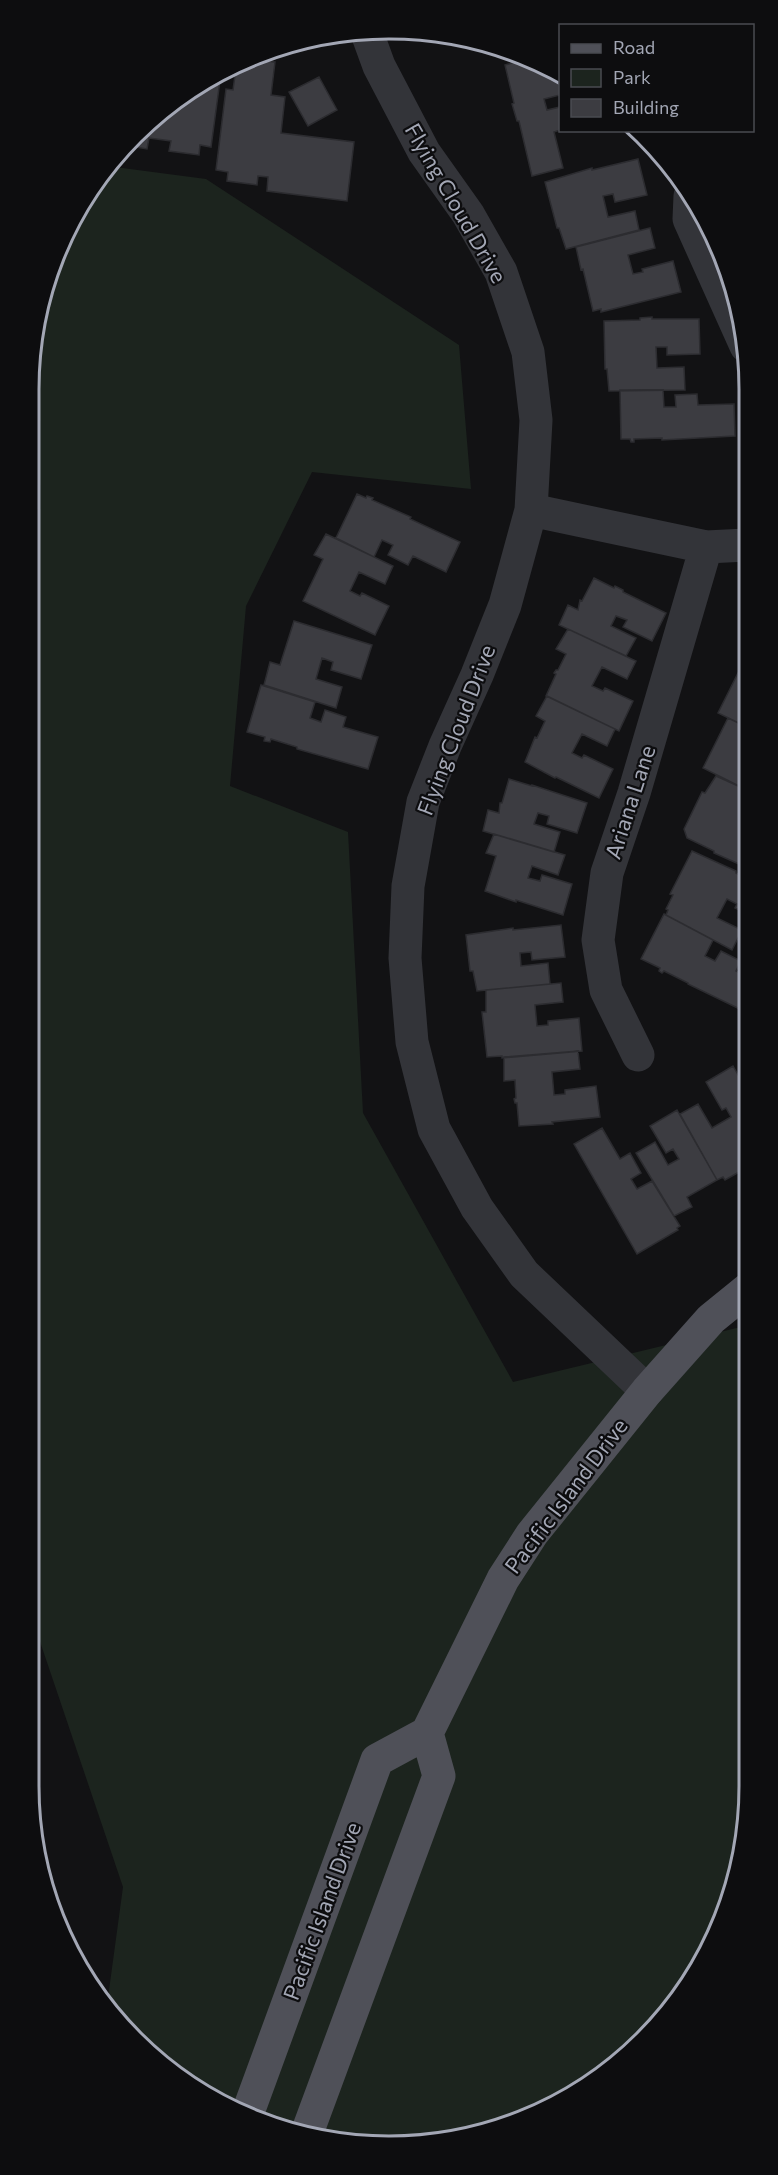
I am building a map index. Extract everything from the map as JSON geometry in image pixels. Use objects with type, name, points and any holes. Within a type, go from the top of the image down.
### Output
[{"type":"main road","name":"Pacific Island Drive","points":[[250,2107],[377,1760],[427,1733],[503,1579],[532,1534],[647,1391],[711,1319],[739,1296]]},
{"type":"main road","points":[[309,2126],[439,1776],[427,1733]]},
{"type":"street","name":"Flying Cloud Drive","points":[[369,40],[379,66],[424,152],[468,214],[501,272],[528,352],[536,420],[531,510],[505,605],[423,802],[408,886],[405,958],[412,1042],[434,1128],[477,1208],[524,1274],[647,1391]]},
{"type":"street","points":[[689,210],[689,219],[729,309]]},
{"type":"street","points":[[531,510],[706,547],[739,545]]},
{"type":"street","name":"Ariana Lane","points":[[638,1055],[606,990],[597,940],[607,873],[634,794],[706,547]]},
{"type":"green space","points":[[118,167],[206,179],[459,345],[471,489],[312,472],[246,606],[230,786],[348,832],[363,1113],[513,1382],[739,1327],[739,1786],[736,1832],[727,1877],[703,1941],[667,1999],[620,2049],[583,2077],[544,2100],[502,2117],[457,2129],[412,2135],[366,2135],[321,2129],[276,2117],[234,2100],[176,2064],[126,2017],[108,1995],[123,1887],[39,1639],[40,366],[51,298],[66,255],[86,214]]},
{"type":"building","points":[[268,61],[275,62],[271,95],[285,97],[281,133],[354,142],[347,201],[267,191],[268,177],[258,176],[257,185],[227,181],[228,172],[216,170],[226,89],[233,90],[235,75]]},
{"type":"building","points":[[514,63],[559,83],[559,95],[544,99],[547,110],[559,107],[559,130],[554,132],[563,168],[532,176],[519,121],[517,121],[512,104],[514,103],[505,65]]},
{"type":"building","points":[[319,77],[337,110],[308,126],[289,92]]},
{"type":"building","points":[[220,83],[211,147],[200,145],[199,155],[169,151],[171,141],[149,138],[147,149],[137,147],[176,111]]},
{"type":"building","points":[[638,159],[647,195],[615,202],[613,194],[603,196],[608,217],[635,211],[639,230],[566,249],[559,228],[557,228],[545,182],[592,168],[592,170]]},
{"type":"building","points":[[650,228],[655,248],[628,255],[633,274],[643,272],[642,269],[673,261],[681,292],[601,312],[601,309],[593,311],[576,247]]},
{"type":"building","points":[[652,317],[652,319],[699,319],[700,354],[667,355],[667,347],[656,347],[657,368],[684,367],[685,390],[609,391],[607,369],[605,369],[604,321],[640,320],[640,318]]},
{"type":"building","points":[[620,390],[663,390],[664,407],[676,407],[675,395],[697,394],[698,405],[734,404],[735,436],[662,440],[662,438],[634,439],[634,442],[630,439],[621,439]]},
{"type":"building","points":[[357,494],[373,498],[372,500],[460,542],[446,572],[413,556],[408,565],[388,555],[393,545],[382,540],[374,557],[336,538]]},
{"type":"building","points":[[326,534],[393,566],[385,584],[359,572],[350,591],[360,596],[362,593],[389,606],[375,635],[303,601],[323,559],[314,555]]},
{"type":"building","points":[[594,578],[614,588],[615,586],[666,613],[652,641],[623,627],[627,620],[616,616],[611,626],[636,638],[626,656],[559,625],[568,605],[578,610],[580,600],[582,601]]},
{"type":"building","points":[[294,621],[372,645],[361,679],[331,670],[333,662],[322,658],[316,679],[342,687],[336,708],[264,685],[270,662],[280,665]]},
{"type":"building","points":[[568,629],[636,661],[627,679],[602,667],[592,686],[603,691],[605,688],[633,701],[619,731],[546,696],[556,674],[554,673],[566,654],[556,649]]},
{"type":"building","points":[[739,671],[739,723],[718,713]]},
{"type":"building","points":[[261,685],[315,702],[310,718],[321,722],[325,710],[346,717],[343,727],[378,737],[368,769],[297,749],[297,747],[271,739],[270,742],[264,741],[265,737],[247,732]]},
{"type":"building","points":[[547,696],[615,729],[607,746],[582,734],[572,753],[582,758],[584,755],[613,769],[599,798],[525,762],[535,737],[537,738],[545,721],[536,716]]},
{"type":"building","points":[[728,718],[739,723],[739,786],[703,768]]},
{"type":"building","points":[[716,776],[739,786],[739,864],[687,838],[684,829],[702,792],[705,793]]},
{"type":"building","points":[[509,779],[587,803],[577,833],[547,824],[549,816],[538,813],[534,824],[560,832],[554,852],[483,831],[488,810],[499,813],[500,803],[502,803]]},
{"type":"building","points":[[494,834],[565,855],[558,875],[532,866],[528,878],[540,881],[542,875],[572,884],[563,915],[485,891],[496,856],[486,853]]},
{"type":"building","points":[[692,851],[736,871],[739,874],[739,910],[735,908],[737,904],[727,899],[717,918],[739,929],[739,936],[732,950],[666,915],[668,910],[666,909],[673,895],[670,894]]},
{"type":"building","points":[[664,914],[713,940],[705,956],[715,961],[721,951],[739,960],[736,971],[739,972],[739,1009],[664,971],[662,973],[659,971],[660,968],[641,959]]},
{"type":"building","points":[[561,925],[565,957],[532,960],[531,952],[520,953],[521,966],[548,963],[550,984],[477,991],[473,971],[470,971],[466,935],[513,928],[513,930]]},
{"type":"building","points":[[561,983],[563,1002],[535,1005],[537,1026],[548,1025],[548,1021],[579,1018],[582,1051],[502,1058],[502,1056],[487,1057],[482,1012],[486,1012],[486,990]]},
{"type":"building","points":[[578,1051],[580,1069],[552,1072],[554,1095],[565,1094],[565,1090],[596,1086],[600,1117],[519,1126],[517,1103],[514,1099],[516,1098],[515,1080],[504,1081],[504,1057]]},
{"type":"building","points":[[733,1066],[739,1076],[739,1172],[725,1180],[723,1177],[717,1180],[680,1114],[698,1104],[712,1128],[731,1117],[726,1108],[722,1110],[706,1082]]},
{"type":"building","points":[[677,1110],[717,1180],[687,1197],[692,1207],[674,1216],[636,1153],[655,1142],[668,1165],[679,1159],[673,1149],[666,1153],[650,1126]]},
{"type":"building","points":[[602,1128],[620,1159],[630,1153],[641,1173],[631,1179],[637,1189],[652,1181],[680,1226],[678,1230],[637,1254],[574,1144]]}]
